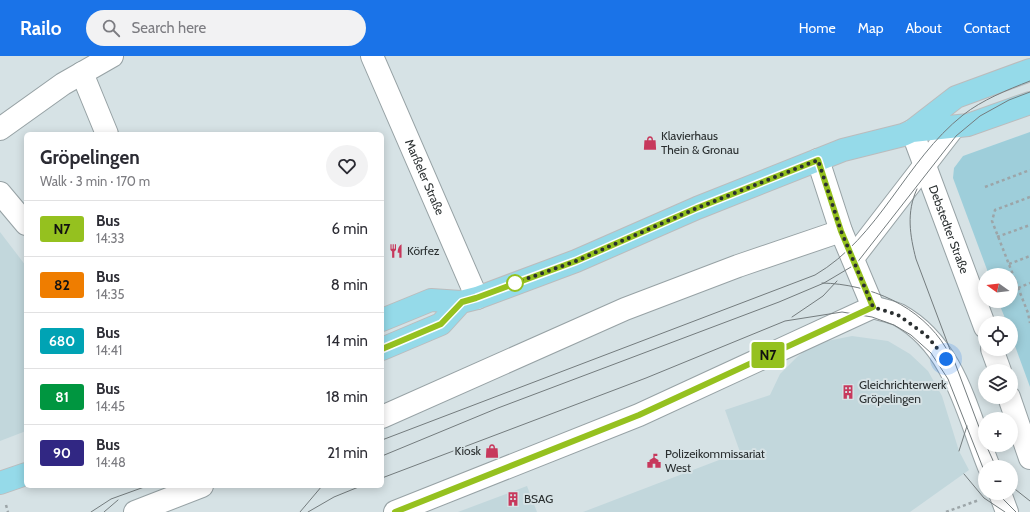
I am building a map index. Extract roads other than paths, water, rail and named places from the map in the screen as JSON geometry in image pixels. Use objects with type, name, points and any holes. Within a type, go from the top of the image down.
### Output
[{"type":"main road","points":[[912,131],[956,97],[1030,70]]},
{"type":"main road","points":[[384,319],[431,300],[469,300],[576,261],[697,208],[843,150],[912,131],[968,125],[1030,102]]},
{"type":"main road","points":[[384,348],[441,324],[469,300]]},
{"type":"main road","points":[[0,483],[24,475]]},
{"type":"street","points":[[0,129],[63,84],[112,56]]},
{"type":"street","name":"Marßeler Straße","points":[[372,56],[469,300]]},
{"type":"street","points":[[82,73],[106,132]]},
{"type":"street","points":[[852,258],[954,127]]},
{"type":"street","name":"Debstedter Straße","points":[[912,131],[981,316]]},
{"type":"street","points":[[818,160],[841,231],[873,307]]},
{"type":"street","points":[[0,193],[24,222]]},
{"type":"street","points":[[384,416],[626,309],[738,266],[841,231]]},
{"type":"street","points":[[395,512],[639,415],[873,307],[898,315],[926,335],[946,359],[964,399],[986,460]]},
{"type":"street","points":[[1011,404],[1030,458]]},
{"type":"street","points":[[135,512],[197,488]]},
{"type":"street","points":[[996,500],[1007,512]]},
{"type":"tram line","points":[[384,439],[815,275],[838,259],[857,240],[875,220],[925,154],[963,115],[986,100],[1030,81]]},
{"type":"tram line","points":[[384,455],[498,408],[779,302],[824,283],[856,264],[956,136],[980,116],[1009,100],[1030,92]]},
{"type":"tram line","points":[[917,189],[911,206],[910,215],[912,242],[916,259],[978,424]]},
{"type":"tram line","points":[[792,317],[823,296],[837,281]]},
{"type":"tram line","points":[[822,283],[840,284],[858,288],[893,300],[923,320],[946,348]]},
{"type":"tram line","points":[[384,477],[646,378],[785,321],[842,312],[872,317],[894,325],[911,335],[931,353],[948,379],[980,460]]},
{"type":"tram line","points":[[959,451],[967,426]]},
{"type":"tram line","points":[[989,452],[993,460]]},
{"type":"tram line","points":[[964,474],[984,498],[1005,512]]},
{"type":"tram line","points":[[91,512],[111,499],[141,488]]},
{"type":"tram line","points":[[300,512],[320,488]]},
{"type":"tram line","points":[[308,512],[334,497],[356,488]]},
{"type":"tram line","points":[[1018,492],[1030,501]]},
{"type":"tram line","points":[[104,512],[118,500]]},
{"type":"tram line","points":[[1004,500],[1016,512]]},
{"type":"place","name":"Klavierhaus Thein & Gronau","points":[[650,143]]},
{"type":"place","name":"Körfez","points":[[396,251]]},
{"type":"place","name":"Gleichrichterwerk Gröpelingen","points":[[848,392]]},
{"type":"place","name":"Kiosk","points":[[492,451]]},
{"type":"place","name":"Polizeikommissariat West","points":[[654,461]]},
{"type":"place","name":"BSAG","points":[[513,499]]}]
